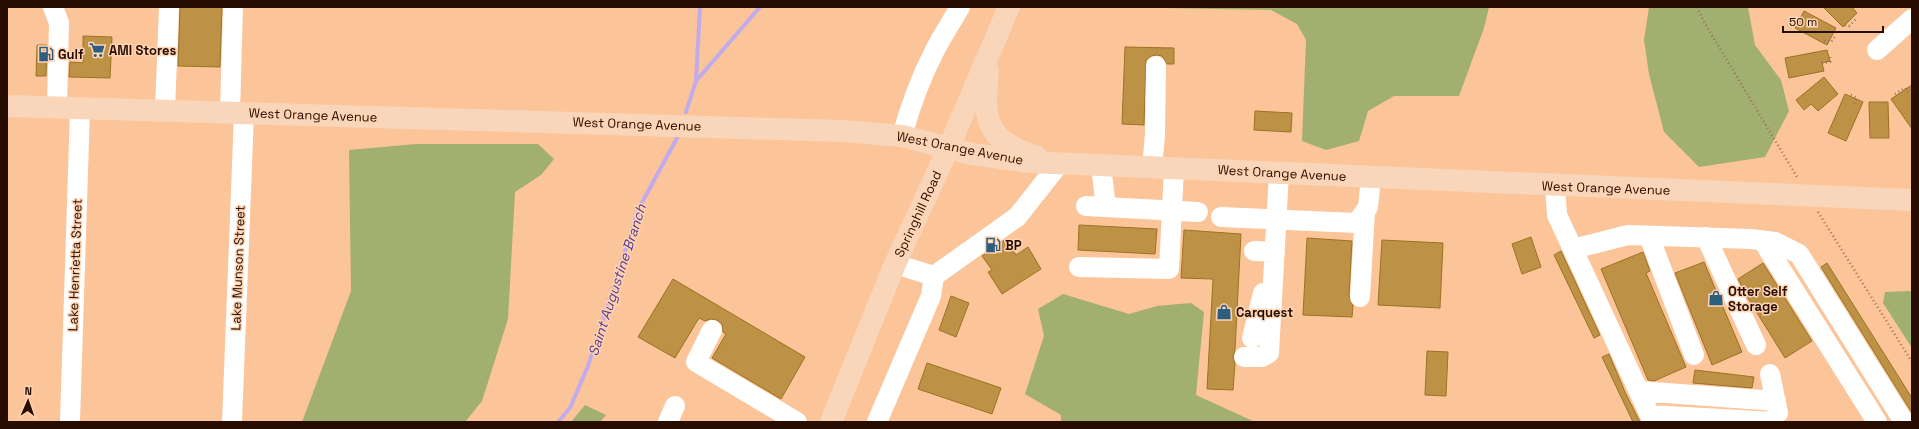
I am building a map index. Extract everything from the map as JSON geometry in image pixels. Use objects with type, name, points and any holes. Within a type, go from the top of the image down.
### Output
[{"type":"main road","name":"Springhill Road","points":[[831,422],[895,264],[949,147],[1009,7]]},
{"type":"main road","points":[[990,54],[986,100],[989,125],[997,135],[1015,147],[1032,156],[1059,164]]},
{"type":"main road","name":"West Orange Avenue","points":[[7,106],[842,131],[902,136],[1003,159],[1059,164],[1912,200]]},
{"type":"street","points":[[54,7],[59,22],[57,108]]},
{"type":"street","points":[[165,111],[169,7]]},
{"type":"street","name":"Lake Munson Street","points":[[232,422],[237,113],[233,7]]},
{"type":"street","points":[[902,136],[908,114],[925,72],[935,50],[960,7]]},
{"type":"street","points":[[1877,50],[1912,19]]},
{"type":"street","points":[[1152,168],[1155,134],[1156,66]]},
{"type":"street","name":"Lake Henrietta Street","points":[[70,422],[80,109]]},
{"type":"street","points":[[877,422],[931,296],[934,276],[1017,217],[1059,164]]},
{"type":"street","points":[[1102,166],[1106,207]]},
{"type":"street","points":[[1079,267],[1169,269],[1174,169]]},
{"type":"street","points":[[1252,338],[1260,293],[1275,252],[1279,173]]},
{"type":"street","points":[[1221,217],[1357,223],[1368,207],[1371,177]]},
{"type":"street","points":[[1554,185],[1557,215],[1652,419],[1775,422]]},
{"type":"street","points":[[1086,206],[1198,212]]},
{"type":"street","points":[[1360,298],[1365,212]]},
{"type":"street","points":[[1573,249],[1628,235],[1706,237],[1775,242],[1799,254],[1904,422]]},
{"type":"street","points":[[1649,236],[1694,355]]},
{"type":"street","points":[[1706,237],[1756,345]]},
{"type":"street","points":[[1763,241],[1877,422]]},
{"type":"street","points":[[1254,251],[1275,252]]},
{"type":"street","points":[[895,264],[934,276]]},
{"type":"street","points":[[1244,357],[1262,357],[1269,353],[1260,293]]},
{"type":"street","points":[[712,330],[696,362],[797,422]]},
{"type":"street","points":[[1770,374],[1780,422]]},
{"type":"street","points":[[1639,391],[1776,401]]},
{"type":"path","points":[[1845,25],[1849,26],[1858,18]]},
{"type":"path","points":[[1824,41],[1831,42],[1836,35]]},
{"type":"path","points":[[1822,63],[1830,62],[1830,56]]},
{"type":"path","points":[[1896,94],[1905,88],[1908,92]]},
{"type":"path","points":[[1850,95],[1857,98],[1853,106]]},
{"type":"green space","points":[[1107,7],[1489,7],[1484,28],[1459,96],[1394,96],[1368,111],[1359,141],[1326,150],[1302,141],[1306,40],[1297,24],[1271,10]]},
{"type":"green space","points":[[1649,7],[1748,7],[1755,45],[1781,80],[1789,111],[1765,157],[1699,167],[1664,132],[1649,74],[1644,40]]},
{"type":"green space","points":[[416,144],[538,144],[554,159],[541,175],[515,192],[508,319],[482,401],[465,422],[302,422],[351,291],[349,150]]},
{"type":"green space","points":[[1912,291],[1912,348],[1883,303],[1885,292]]},
{"type":"green space","points":[[1063,294],[1129,314],[1157,306],[1191,303],[1204,312],[1196,395],[1255,422],[1061,422],[1061,415],[1025,394],[1044,336],[1038,309]]},
{"type":"green space","points":[[585,405],[606,415],[600,422],[571,422]]},
{"type":"building","points":[[180,7],[222,7],[220,67],[178,66]]},
{"type":"building","points":[[1823,7],[1852,7],[1857,13],[1843,27]]},
{"type":"building","points":[[1804,11],[1836,28],[1827,45],[1795,28]]},
{"type":"building","name":"AMI Stores","points":[[83,36],[112,37],[110,78],[69,77],[70,62],[83,63]]},
{"type":"building","points":[[37,45],[47,45],[46,76],[36,76]]},
{"type":"building","points":[[1125,47],[1174,48],[1174,64],[1167,64],[1162,56],[1157,55],[1151,56],[1146,60],[1144,125],[1122,124]]},
{"type":"building","points":[[1827,50],[1830,61],[1822,63],[1824,71],[1789,78],[1785,58]]},
{"type":"building","points":[[1824,77],[1838,94],[1818,111],[1811,104],[1804,110],[1796,100]]},
{"type":"building","points":[[1912,85],[1912,129],[1891,99]]},
{"type":"building","points":[[1845,94],[1863,102],[1846,141],[1828,133]]},
{"type":"building","points":[[1869,102],[1888,102],[1889,138],[1870,138]]},
{"type":"building","points":[[1255,111],[1292,113],[1291,132],[1254,130]]},
{"type":"building","points":[[1079,225],[1157,229],[1155,254],[1078,250]]},
{"type":"building","name":"Carquest","points":[[1184,230],[1241,234],[1235,350],[1233,357],[1235,363],[1233,390],[1207,389],[1213,279],[1181,278]]},
{"type":"building","points":[[1531,237],[1541,267],[1522,274],[1512,244]]},
{"type":"building","points":[[1307,238],[1352,241],[1349,296],[1353,305],[1352,317],[1303,315]]},
{"type":"building","points":[[1006,239],[1016,255],[1028,247],[1041,269],[1002,294],[988,272],[992,270],[982,256]]},
{"type":"building","points":[[1382,240],[1443,243],[1440,308],[1378,305]]},
{"type":"building","points":[[1561,251],[1600,335],[1594,338],[1554,255]]},
{"type":"building","points":[[1643,252],[1650,271],[1646,273],[1686,367],[1654,381],[1648,380],[1601,269]]},
{"type":"building","points":[[1704,262],[1742,352],[1712,365],[1675,273]]},
{"type":"building","points":[[1763,263],[1812,341],[1785,358],[1746,295],[1738,279]]},
{"type":"building","points":[[1827,263],[1912,398],[1912,413],[1821,267]]},
{"type":"building","points":[[673,279],[805,357],[781,399],[712,358],[726,334],[723,332],[722,324],[717,320],[711,319],[705,321],[699,318],[675,358],[638,337]]},
{"type":"building","points":[[951,296],[969,303],[956,337],[939,330]]},
{"type":"building","points":[[1427,351],[1448,352],[1446,396],[1425,395]]},
{"type":"building","points":[[1609,354],[1625,392],[1640,422],[1633,422],[1602,357]]},
{"type":"building","points":[[927,363],[1001,388],[992,414],[918,389]]},
{"type":"building","points":[[1695,370],[1754,377],[1752,388],[1693,383]]},
{"type":"waterway","points":[[696,81],[700,7]]},
{"type":"waterway","name":"Saint Augustine Branch","points":[[686,112],[696,81],[760,7]]},
{"type":"waterway","name":"Saint Augustine Branch","points":[[558,422],[570,408],[588,366],[639,208],[677,138]]},
{"type":"place","name":"AMI Stores","points":[[97,50]]},
{"type":"place","name":"Gulf","points":[[46,54]]},
{"type":"place","name":"BP","points":[[993,245]]},
{"type":"place","name":"Otter Self Storage","points":[[1716,298]]},
{"type":"place","name":"Carquest","points":[[1224,312]]}]
